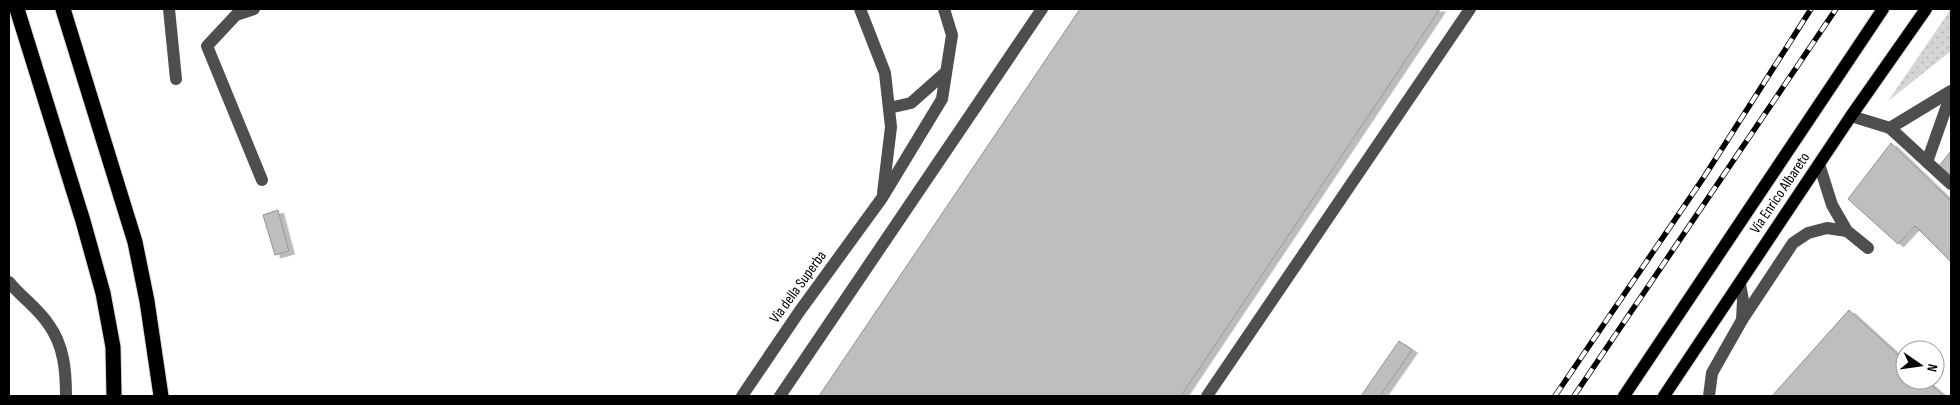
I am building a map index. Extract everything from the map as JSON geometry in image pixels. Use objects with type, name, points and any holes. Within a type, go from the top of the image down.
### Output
[{"type":"highway","points":[[17,9],[83,221],[103,293],[113,347],[114,396]]},
{"type":"highway","points":[[63,9],[135,242],[147,301],[161,396]]},
{"type":"highway","points":[[147,301],[153,396]]},
{"type":"main road","name":"Via Enrico Albareto","points":[[1624,396],[1883,9]]},
{"type":"main road","name":"Via Enrico Albareto","points":[[1664,396],[1850,116],[1926,9]]},
{"type":"street","points":[[169,9],[176,78]]},
{"type":"street","points":[[254,9],[236,15],[206,46],[262,180]]},
{"type":"street","name":"Via della Superba","points":[[860,9],[885,73],[892,127],[882,198]]},
{"type":"street","name":"Via della Superba","points":[[742,396],[799,312],[882,198],[942,99],[952,34],[944,9]]},
{"type":"street","points":[[780,396],[1042,9]]},
{"type":"street","points":[[1207,396],[1470,9]]},
{"type":"street","points":[[889,108],[911,103],[946,72]]},
{"type":"street","points":[[1890,128],[1951,93]]},
{"type":"street","points":[[1927,162],[1951,93]]},
{"type":"street","points":[[1850,116],[1890,128],[1951,184]]},
{"type":"street","points":[[1819,164],[1832,206],[1847,231],[1868,248]]},
{"type":"street","points":[[1709,396],[1712,373],[1742,320],[1793,243],[1808,233],[1827,228],[1847,231]]},
{"type":"street","points":[[9,282],[49,324],[58,339],[64,365],[66,396]]},
{"type":"street","points":[[1740,284],[1743,300],[1742,320]]},
{"type":"shaded area","points":[[1951,9],[1951,51],[1888,101]]},
{"type":"building","points":[[1080,9],[1440,9],[1181,396],[819,396]]},
{"type":"building","points":[[1891,143],[1951,201],[1951,262],[1915,226],[1898,244],[1848,199]]},
{"type":"building","points":[[1951,151],[1951,177],[1939,166]]},
{"type":"building","points":[[278,210],[289,251],[275,255],[263,215]]},
{"type":"building","points":[[1849,310],[1895,352],[1895,390],[1937,390],[1944,396],[1772,396]]},
{"type":"building","points":[[1399,341],[1412,350],[1380,396],[1361,396]]},
{"type":"railway","points":[[1555,396],[1704,177],[1811,9]]},
{"type":"railway","points":[[1574,396],[1836,9]]}]
